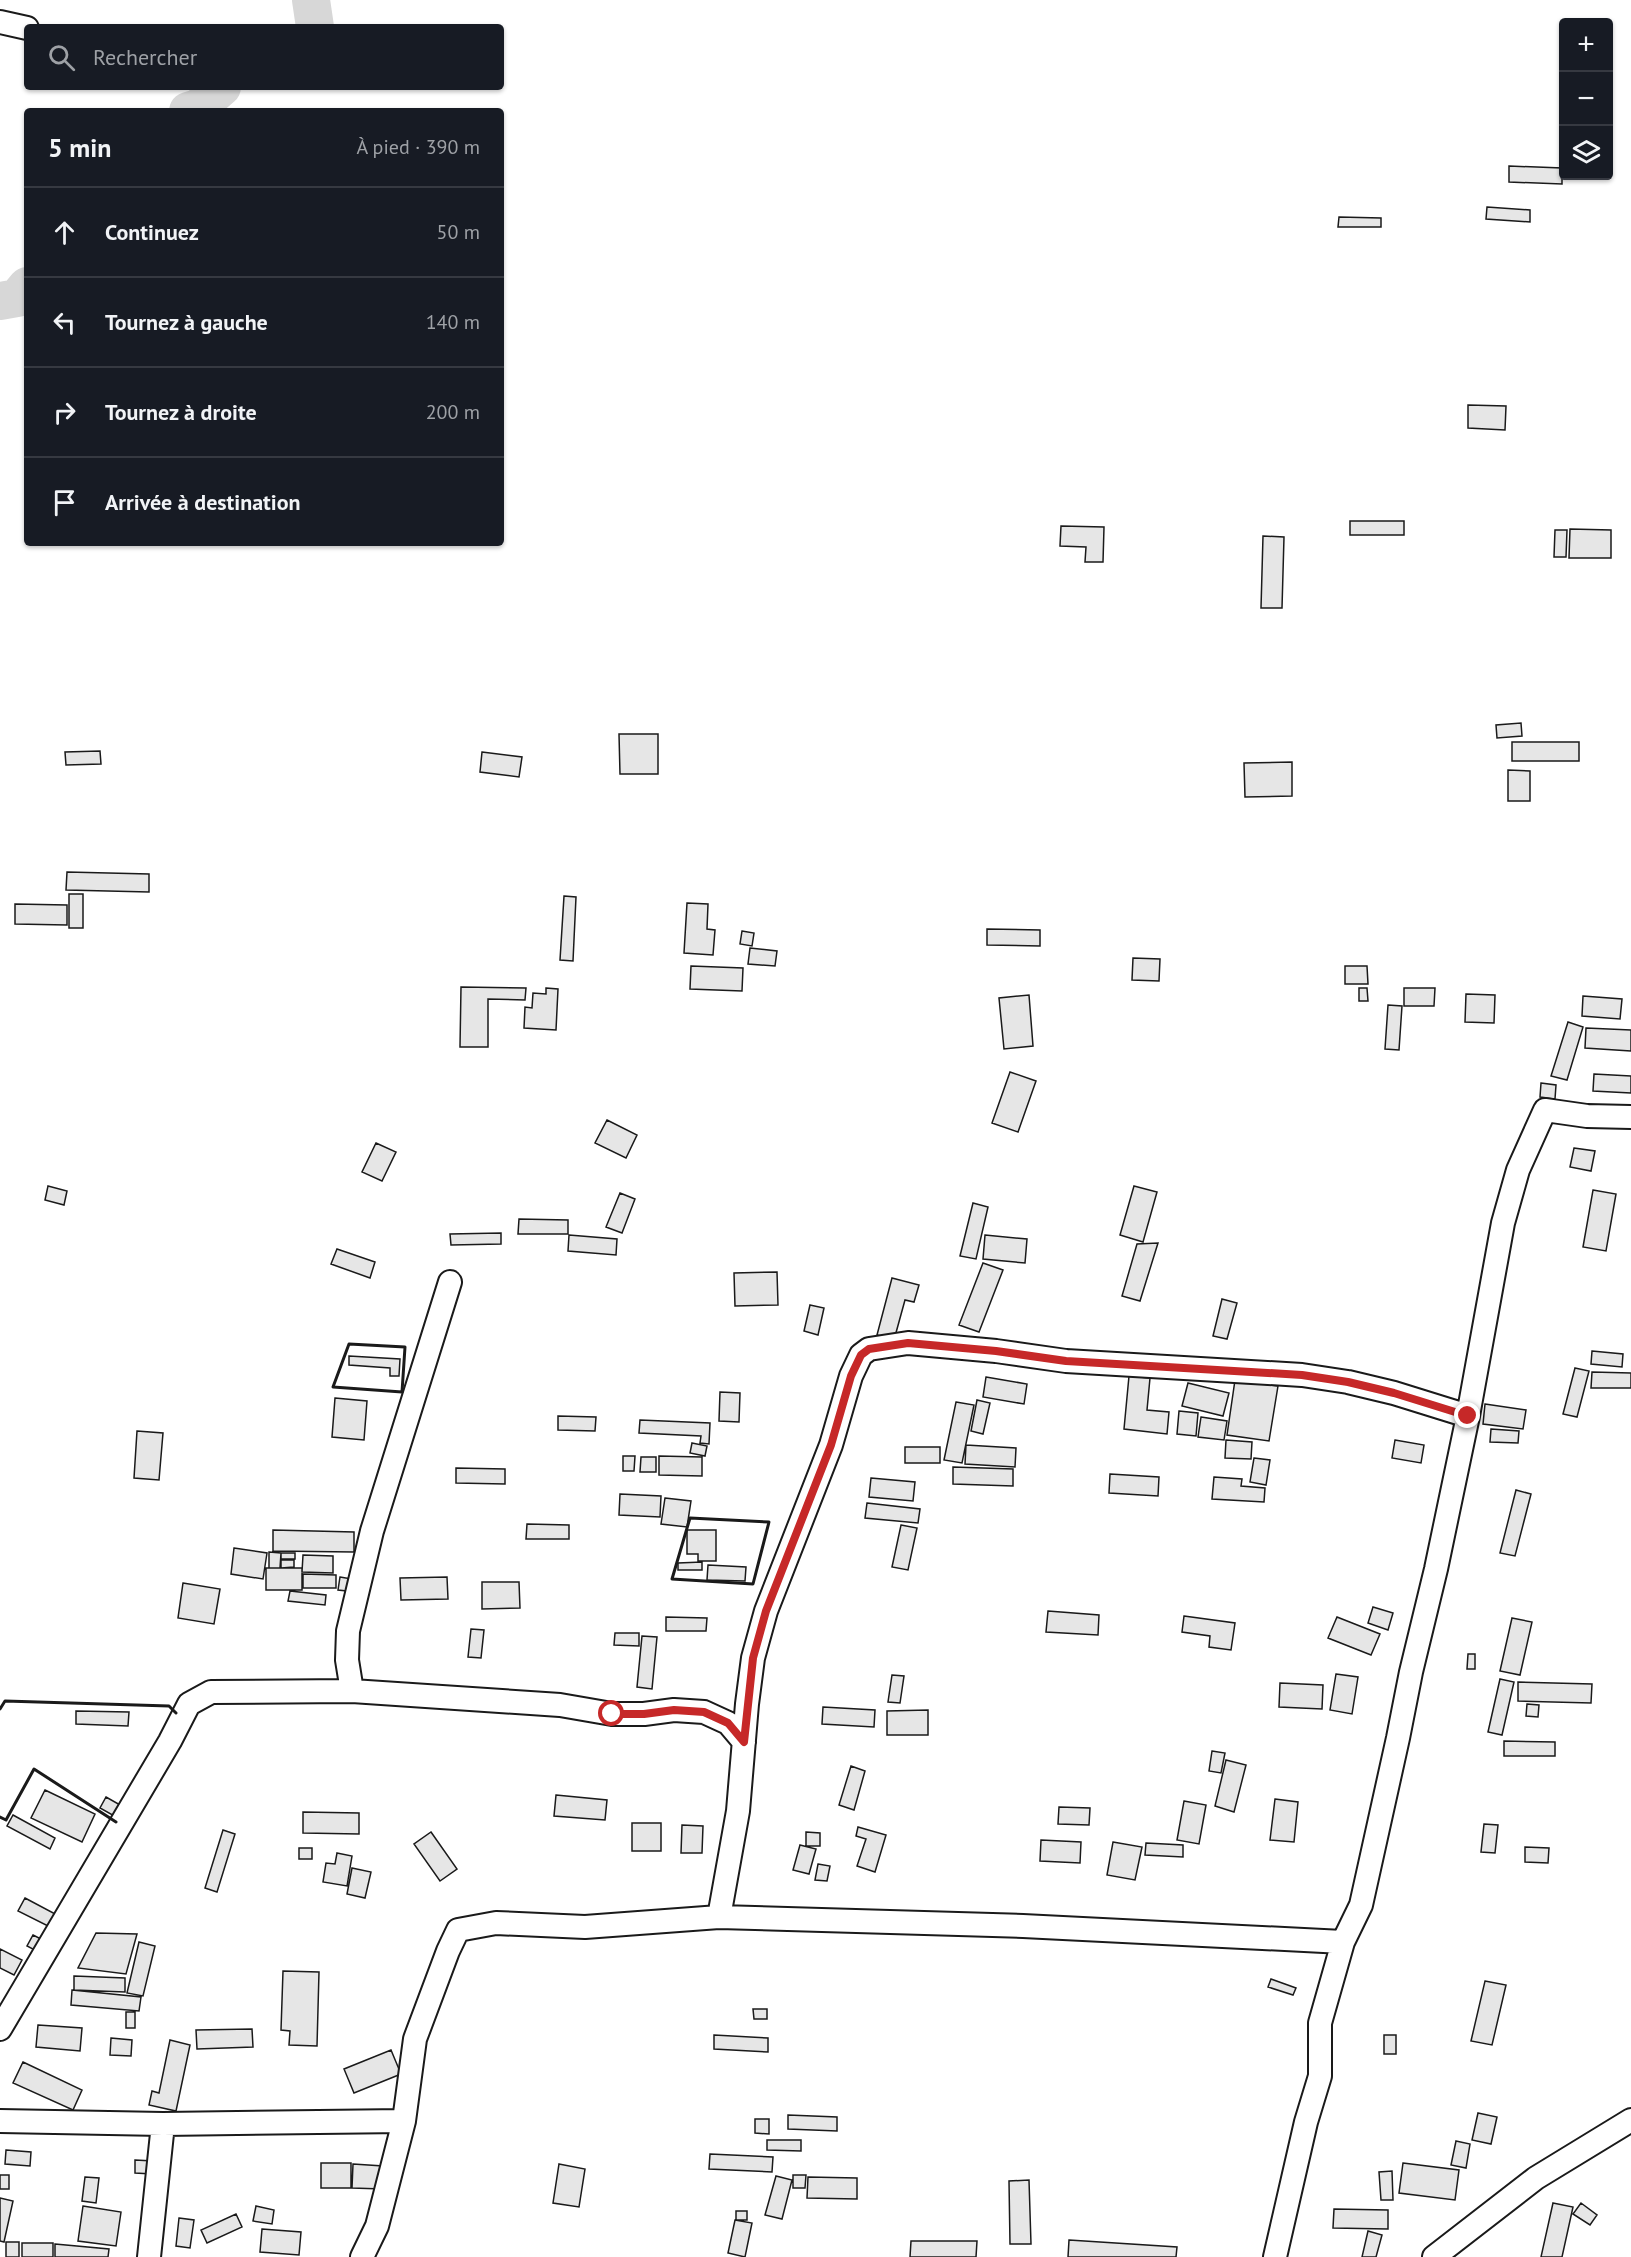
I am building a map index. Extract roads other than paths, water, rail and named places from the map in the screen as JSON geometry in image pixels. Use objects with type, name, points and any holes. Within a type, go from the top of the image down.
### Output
[{"type":"street","points":[[0,22],[24,27]]},
{"type":"street","points":[[1275,2257],[1306,2122],[1320,2076],[1320,2023],[1343,1942],[1360,1905],[1436,1569],[1468,1416],[1503,1223],[1518,1170],[1545,1110],[1587,1116],[1631,1117]]},
{"type":"street","points":[[352,1691],[347,1660],[348,1630],[372,1530],[450,1282]]},
{"type":"street","points":[[718,1917],[738,1811],[753,1658],[766,1611],[831,1445],[851,1376],[861,1355],[869,1349],[908,1343],[996,1351],[1066,1361],[1302,1375],[1382,1390],[1468,1416]]},
{"type":"street","points":[[0,2029],[170,1741],[189,1704],[211,1692],[352,1691],[560,1705],[612,1714],[644,1714],[674,1710],[704,1712],[728,1723],[744,1742]]},
{"type":"street","points":[[362,2257],[377,2226],[404,2121],[415,2039],[458,1930],[496,1923],[585,1927],[718,1917],[1023,1926],[1343,1942]]},
{"type":"street","points":[[1434,2257],[1536,2178],[1631,2120]]},
{"type":"street","points":[[0,2121],[163,2124],[404,2121]]},
{"type":"street","points":[[149,2257],[163,2124]]},
{"type":"waterway","points":[[311,0],[315,24]]},
{"type":"waterway","points":[[198,108],[219,90]]},
{"type":"waterway","points":[[0,301],[17,298],[24,290]]}]
